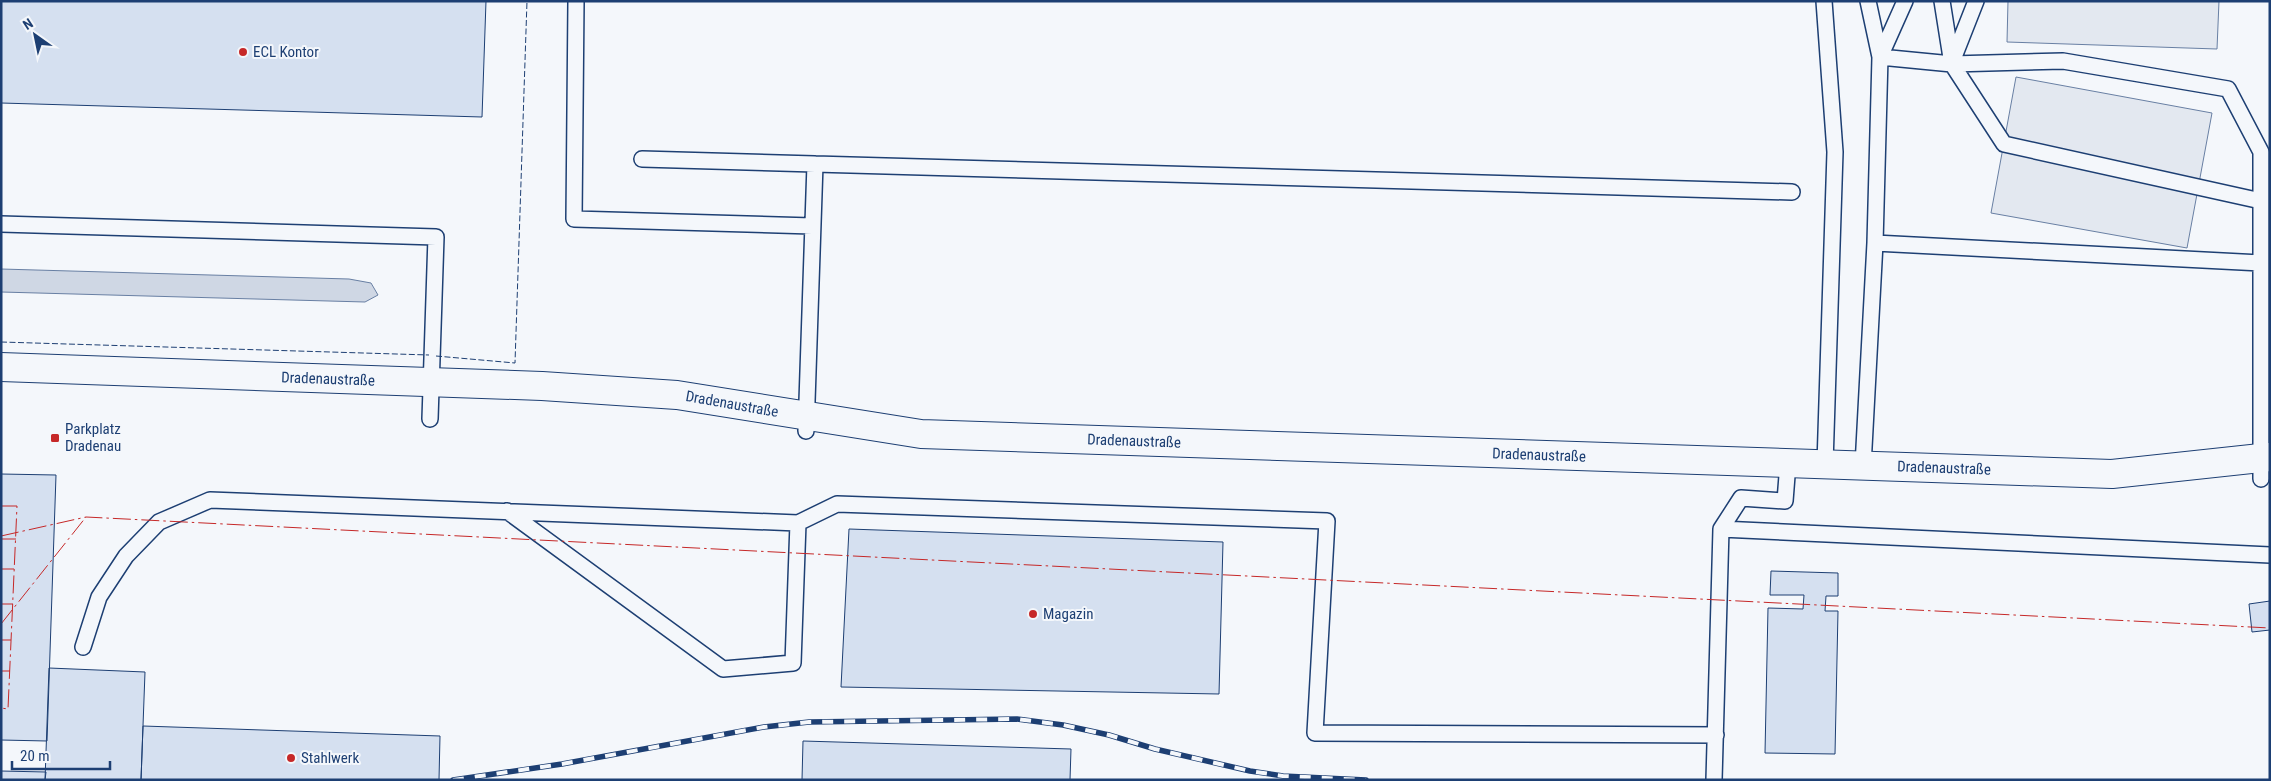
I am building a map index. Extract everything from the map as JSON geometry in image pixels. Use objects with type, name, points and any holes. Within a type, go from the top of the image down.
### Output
[{"type":"street","name":"Dradenaustraße","points":[[1,367],[542,386],[677,395],[806,424],[921,434],[2112,474],[2264,465]]},
{"type":"lane","points":[[576,1],[574,219],[812,226]]},
{"type":"lane","points":[[1824,1],[1835,152],[1825,464]]},
{"type":"lane","points":[[1863,466],[1875,243],[1880,57],[1868,1]]},
{"type":"lane","points":[[1880,57],[1905,1]]},
{"type":"lane","points":[[1942,1],[1952,64],[2004,144],[2261,200]]},
{"type":"lane","points":[[1952,64],[1976,1]]},
{"type":"lane","points":[[1880,57],[1952,64],[2063,61],[2228,89],[2261,152],[2264,465]]},
{"type":"lane","points":[[642,159],[1792,192]]},
{"type":"lane","points":[[806,424],[815,164]]},
{"type":"lane","points":[[1,224],[436,237],[430,419]]},
{"type":"lane","points":[[1875,243],[2261,263]]},
{"type":"lane","points":[[1714,780],[1721,529],[1741,498],[1786,502],[1788,463]]},
{"type":"lane","points":[[83,648],[99,597],[126,556],[159,522],[210,500],[798,523],[837,504],[1327,521],[1315,733],[1716,735]]},
{"type":"lane","points":[[507,511],[723,669],[793,663],[798,523]]},
{"type":"lane","points":[[1721,529],[2270,555]]},
{"type":"shaded area","points":[[2008,1],[2219,1],[2217,49],[2007,42]]},
{"type":"shaded area","points":[[2016,77],[2212,113],[2187,248],[1991,213]]},
{"type":"shaded area","points":[[1,269],[349,279],[371,283],[378,295],[365,302],[1,292]]},
{"type":"building","name":"ECL Kontor","points":[[1,1],[486,1],[482,117],[1,103]]},
{"type":"building","points":[[1,474],[56,475],[47,741],[1,740]]},
{"type":"building","name":"Magazin","points":[[849,529],[1223,542],[1219,694],[841,687]]},
{"type":"building","points":[[1771,571],[1838,573],[1838,596],[1826,596],[1825,611],[1838,611],[1835,754],[1765,753],[1768,608],[1803,609],[1804,595],[1770,595]]},
{"type":"building","points":[[2270,601],[2270,630],[2252,632],[2249,604]]},
{"type":"building","points":[[49,668],[145,672],[141,780],[45,780]]},
{"type":"building","name":"Stahlwerk","points":[[143,726],[440,736],[439,780],[141,780]]},
{"type":"building","points":[[803,741],[1071,749],[1070,780],[802,780]]},
{"type":"building","points":[[1,771],[46,772],[45,780],[1,780]]},
{"type":"railway","points":[[453,780],[562,764],[764,727],[809,722],[1017,719],[1063,725],[1109,735],[1155,749],[1250,771],[1283,776],[1366,780]]},
{"type":"fence","points":[[436,356],[515,363],[527,1]]},
{"type":"fence","points":[[1,342],[429,355]]},
{"type":"power","points":[[1,506],[17,506],[8,709],[1,708]]},
{"type":"power","points":[[1,536],[86,517],[2270,628]]},
{"type":"power","points":[[1,624],[86,517]]},
{"type":"power","points":[[1,539],[16,539]]},
{"type":"power","points":[[1,569],[14,569]]},
{"type":"power","points":[[1,604],[13,604]]},
{"type":"power","points":[[1,640],[11,640]]},
{"type":"power","points":[[1,671],[10,671]]},
{"type":"place","name":"ECL Kontor","points":[[243,52]]},
{"type":"place","name":"Parkplatz Dradenau","points":[[55,438]]},
{"type":"place","name":"Magazin","points":[[1033,614]]},
{"type":"place","name":"Stahlwerk","points":[[291,758]]}]
